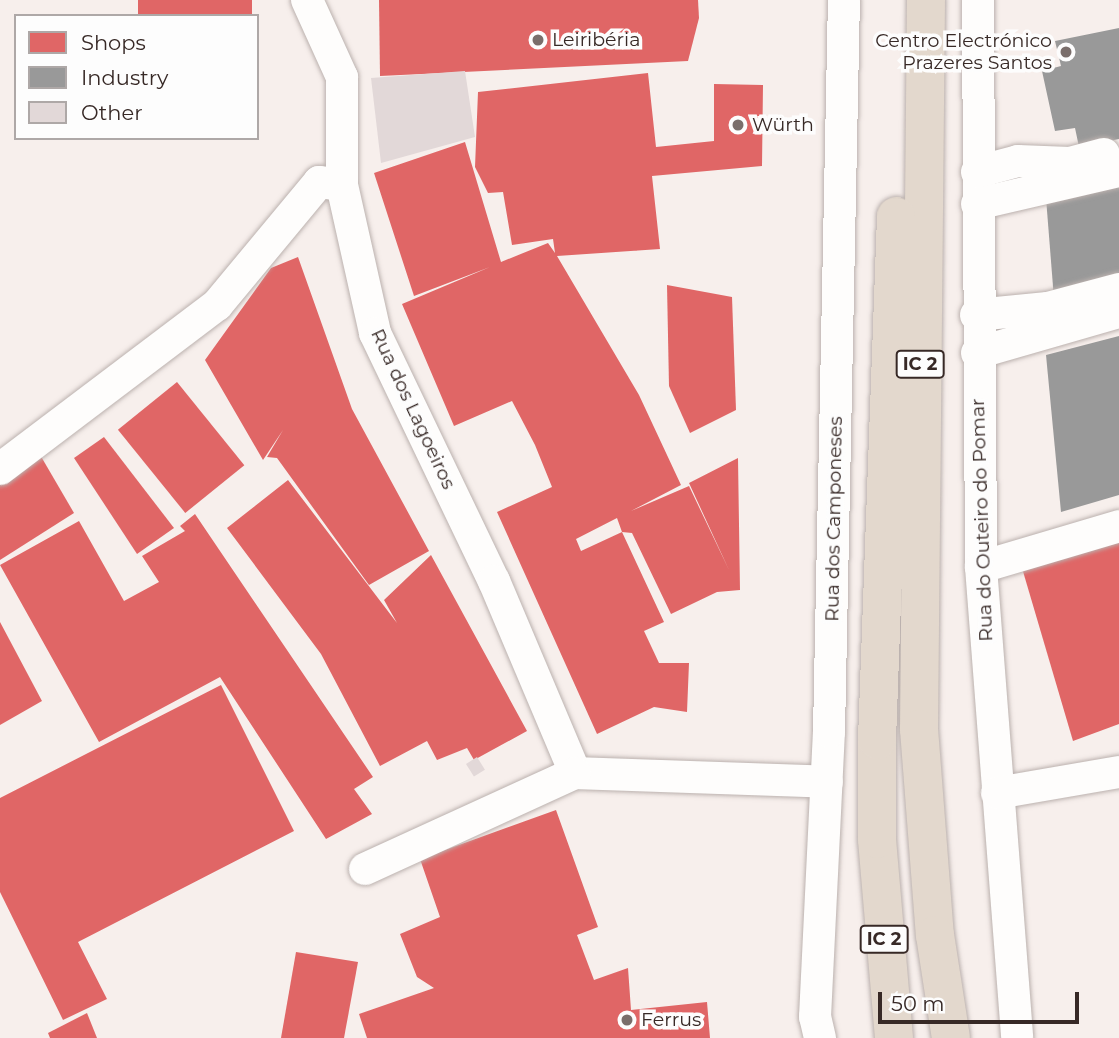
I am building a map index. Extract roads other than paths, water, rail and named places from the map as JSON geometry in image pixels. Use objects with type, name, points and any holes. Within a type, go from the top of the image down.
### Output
[{"type":"highway","name":"IC 2","points":[[894,1038],[877,839],[877,740],[900,0]]},
{"type":"highway","name":"IC 2","points":[[926,0],[919,729],[935,935],[951,1038]]},
{"type":"street","name":"Rua dos Lagoeiros","points":[[307,0],[342,77],[342,185],[375,333],[494,581],[575,773]]},
{"type":"street","name":"Rua dos Camponeses","points":[[820,1038],[815,1017],[827,782],[844,0]]},
{"type":"street","name":"Rua do Outeiro do Pomar","points":[[978,0],[976,315],[981,567],[1017,1038]]},
{"type":"street","points":[[977,172],[1119,150]]},
{"type":"street","points":[[977,204],[1119,171]]},
{"type":"street","points":[[0,469],[217,304],[319,182],[342,185]]},
{"type":"street","points":[[976,315],[1048,308],[1119,289]]},
{"type":"street","points":[[977,353],[1119,312]]},
{"type":"street","points":[[981,567],[1119,526]]},
{"type":"street","points":[[997,793],[1119,772]]},
{"type":"street","points":[[365,869],[575,773],[827,782]]},
{"type":"place","name":"Leiribéria","points":[[538,40]]},
{"type":"place","name":"Centro Electrónico Prazeres Santos","points":[[1066,52]]},
{"type":"place","name":"Würth","points":[[738,125]]},
{"type":"place","name":"Ferrus","points":[[627,1020]]}]
